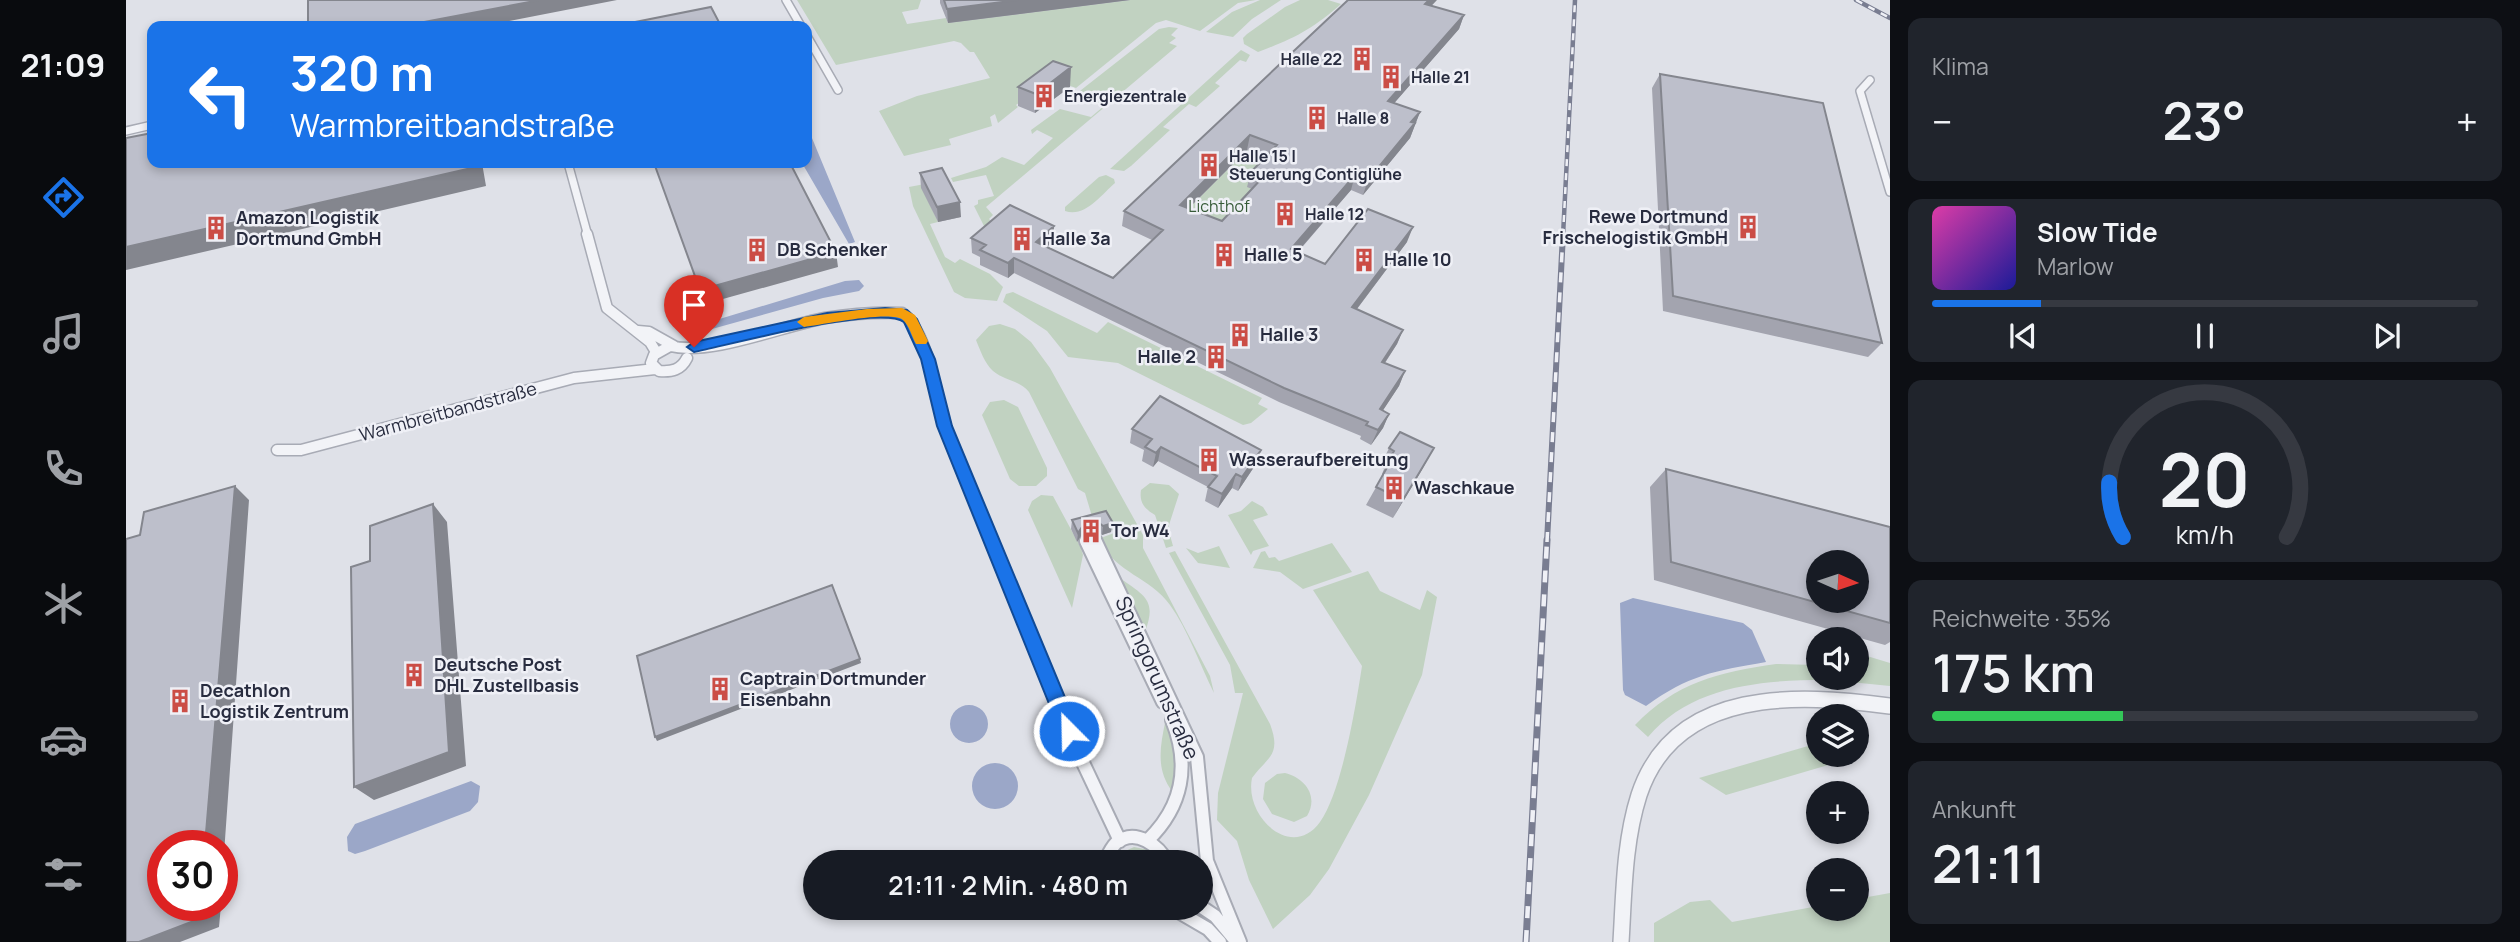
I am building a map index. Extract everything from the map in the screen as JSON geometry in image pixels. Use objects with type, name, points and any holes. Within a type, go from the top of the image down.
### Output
[{"type":"street","points":[[786,0],[798,21]]},
{"type":"street","points":[[812,45],[838,90]]},
{"type":"street","points":[[1870,80],[1860,91],[1890,192]]},
{"type":"street","points":[[126,131],[147,126]]},
{"type":"street","points":[[569,168],[607,307],[650,342],[654,361],[671,371],[682,366],[682,351]]},
{"type":"street","points":[[654,361],[682,351],[819,319],[902,313],[917,329],[928,359],[945,426],[1077,750],[1120,841]]},
{"type":"street","points":[[638,331],[649,332],[682,351]]},
{"type":"street","name":"Warmbreitbandstraße","points":[[277,450],[301,450],[574,378],[619,373],[654,361]]},
{"type":"street","name":"Springorumstraße","points":[[1148,840],[1162,828],[1172,812],[1181,780],[1184,755],[1177,731],[1090,540],[1197,757],[1207,861],[1238,942]]},
{"type":"street","points":[[1621,942],[1633,819],[1648,774],[1681,734],[1701,719],[1747,702],[1807,698],[1890,706]]},
{"type":"street","points":[[1110,850],[1120,841],[1134,837],[1148,840],[1161,850]]},
{"type":"street","points":[[1213,915],[1238,942]]},
{"type":"street","points":[[1193,920],[1208,929],[1220,942]]},
{"type":"green space","points":[[797,0],[921,0],[918,9],[902,12],[907,24],[946,18],[948,23],[1130,0],[1256,0],[1238,3],[1200,31],[1166,20],[1156,23],[1076,88],[1051,79],[1016,105],[1018,107],[998,123],[995,114],[990,117],[992,126],[949,139],[951,145],[904,156],[879,111],[917,96],[990,78],[974,52],[954,41],[836,65]]},
{"type":"green space","points":[[1260,0],[1281,0],[1252,19],[1233,37],[1206,32],[1232,12]]},
{"type":"green space","points":[[1300,0],[1328,0],[1341,4],[1312,27],[1292,38],[1258,52],[1244,44],[1243,38],[1247,34],[1285,7]]},
{"type":"green space","points":[[1178,28],[1171,35],[1176,38],[1169,43],[1177,46],[986,207],[993,215],[989,219],[993,223],[987,232],[974,206],[978,204],[978,200],[994,196],[986,175],[953,182],[951,178],[986,167],[1002,157],[1024,165],[1053,138],[1037,130],[1032,134],[1031,130],[1060,109],[1091,117],[1104,106],[1076,94],[1159,29]]},
{"type":"green space","points":[[1241,50],[1250,55],[1246,62],[1240,60],[1215,83],[1220,86],[1196,107],[1189,104],[1163,127],[1170,130],[1131,166],[1124,171],[1110,169]]},
{"type":"green space","name":"Lichthof","points":[[1247,150],[1286,165],[1219,236],[1178,219]]},
{"type":"green space","points":[[1106,175],[1114,179],[1115,183],[1098,199],[1079,211],[1065,211],[1065,207],[1099,177]]},
{"type":"green space","points":[[930,183],[922,188],[938,222],[930,224],[945,257],[955,263],[960,259],[990,274],[1003,287],[997,301],[965,298],[954,292],[913,206],[909,187]]},
{"type":"green space","points":[[1013,292],[1097,333],[1108,322],[1262,398],[1258,404],[1268,409],[1251,423],[1243,425],[1118,363],[1068,357],[1047,331],[1003,302],[1006,294]]},
{"type":"green space","points":[[1000,324],[1015,329],[1031,342],[1050,368],[1143,535],[1143,548],[1210,676],[1214,693],[1188,636],[1170,605],[1153,588],[1114,560],[1098,539],[1114,533],[1107,519],[1094,523],[1085,493],[1078,489],[1029,392],[998,374],[985,361],[976,340],[989,326]]},
{"type":"green space","points":[[1004,400],[1018,407],[1047,468],[1047,476],[1036,486],[1019,486],[1010,479],[982,415],[990,402]]},
{"type":"green space","points":[[1150,483],[1169,485],[1179,494],[1168,528],[1173,546],[1166,548],[1155,515],[1142,502],[1141,490]]},
{"type":"green space","points":[[1041,495],[1053,496],[1083,555],[1072,608],[1028,510],[1032,501]]},
{"type":"green space","points":[[1252,501],[1263,507],[1268,515],[1253,520],[1269,546],[1253,551],[1251,555],[1228,515],[1241,511]]},
{"type":"green space","points":[[1332,543],[1352,572],[1303,589],[1280,572],[1253,568],[1261,552],[1265,551],[1269,558],[1275,557],[1279,561]]},
{"type":"green space","points":[[1219,546],[1230,568],[1198,563],[1186,548],[1198,553]]},
{"type":"green space","points":[[1175,551],[1270,724],[1274,750],[1252,778],[1251,793],[1255,807],[1263,819],[1284,835],[1296,837],[1309,833],[1320,822],[1328,808],[1347,747],[1362,666],[1313,590],[1368,571],[1380,591],[1420,610],[1427,590],[1437,597],[1422,675],[1369,795],[1329,869],[1310,895],[1273,929],[1249,880],[1237,841],[1217,820],[1218,793],[1243,693],[1235,693],[1230,665],[1169,553]]},
{"type":"green space","points":[[1120,578],[1142,595],[1149,606],[1145,632]]},
{"type":"green space","points":[[1869,657],[1890,663],[1890,686],[1869,684]]},
{"type":"green space","points":[[1776,664],[1806,665],[1806,681],[1728,689],[1685,707],[1665,720],[1648,737],[1635,725],[1682,689],[1736,671]]},
{"type":"green space","points":[[1165,723],[1169,727],[1180,761],[1172,791],[1161,767]]},
{"type":"green space","points":[[1806,747],[1806,767],[1821,767],[1726,795],[1699,778]]},
{"type":"green space","points":[[1285,773],[1299,779],[1311,795],[1307,816],[1294,822],[1272,814],[1263,799],[1265,783],[1277,774]]},
{"type":"green space","points":[[1134,847],[1149,850],[1128,850]]},
{"type":"green space","points":[[1890,893],[1890,942],[1654,942],[1654,923],[1690,902],[1710,900],[1732,922],[1806,908],[1806,921],[1869,921],[1869,897]]},
{"type":"water","points":[[812,138],[855,242],[849,244],[805,168],[812,168]]},
{"type":"water","points":[[859,280],[864,286],[859,291],[704,329],[703,324],[845,281]]},
{"type":"water","points":[[1633,598],[1743,623],[1752,630],[1766,662],[1731,668],[1689,681],[1646,706],[1625,695],[1623,690],[1620,603]]},
{"type":"water","points":[[969,705],[982,711],[988,724],[982,737],[969,743],[956,737],[950,724],[956,711]]},
{"type":"water","points":[[995,763],[1011,770],[1018,786],[1011,802],[995,809],[979,802],[972,786],[979,770]]},
{"type":"water","points":[[471,781],[480,786],[478,802],[470,811],[365,851],[355,854],[348,851],[347,837],[355,824]]},
{"type":"building","points":[[308,0],[540,0],[429,21],[308,21]]},
{"type":"building","points":[[944,0],[1018,0],[947,9]]},
{"type":"building","points":[[1348,0],[1429,0],[1425,4],[1464,15],[1388,101],[1420,112],[1411,122],[1415,123],[1368,180],[1355,175],[1291,249],[1325,264],[1368,209],[1413,227],[1352,307],[1403,330],[1382,362],[1405,371],[1380,409],[1389,414],[1378,430],[1366,425],[1368,422],[1284,388],[1014,258],[1008,263],[980,250],[986,245],[971,238],[1010,205],[1054,226],[1036,242],[1113,278],[1163,230],[1124,211]],"holes":[[[1250,135],[1277,145],[1251,172],[1263,177],[1222,221],[1180,205]]]},
{"type":"building","points":[[711,7],[718,21],[640,21]]},
{"type":"building","points":[[1053,61],[1071,67],[1036,94],[1018,87]]},
{"type":"building","name":"Rewe Dortmund Frischelogistik GmbH","points":[[1660,74],[1823,103],[1882,343],[1673,296]]},
{"type":"building","points":[[147,134],[147,168],[472,168],[126,247],[126,138]]},
{"type":"building","name":"DB Schenker","points":[[656,168],[793,168],[836,252],[700,290]]},
{"type":"building","points":[[942,168],[960,202],[937,207],[920,173]]},
{"type":"building","name":"Wasseraufbereitung","points":[[1160,396],[1261,450],[1242,477],[1236,474],[1222,494],[1208,487],[1217,476],[1161,447],[1156,453],[1145,447],[1152,439],[1132,429]]},
{"type":"building","name":"Waschkaue","points":[[1400,432],[1434,448],[1403,500],[1376,487],[1393,457],[1391,456],[1394,451],[1389,448]]},
{"type":"building","points":[[1666,469],[1890,527],[1890,623],[1854,613],[1869,613],[1869,550],[1806,550],[1806,600],[1671,562]]},
{"type":"building","name":"Decathlon Logistik Zentrum","points":[[235,486],[206,830],[147,830],[147,921],[194,921],[139,942],[126,942],[126,539],[140,535],[144,512]]},
{"type":"building","name":"Deutsche Post DHL Zustellbasis","points":[[433,504],[449,752],[354,787],[351,567],[370,561],[370,526]]},
{"type":"building","points":[[1106,511],[1113,523],[1103,526],[1098,522],[1084,524],[1078,533],[1072,520]]},
{"type":"building","name":"Captrain Dortmunder Eisenbahn","points":[[832,585],[860,659],[655,737],[637,656]]},
{"type":"railway","points":[[1563,236],[1575,0]]},
{"type":"railway","points":[[1856,0],[1890,18]]},
{"type":"railway","points":[[1547,542],[1563,234]]},
{"type":"railway","points":[[1526,942],[1547,540]]},
{"type":"slow traffic","points":[[804,322],[885,312],[902,313],[917,329],[921,341]]},
{"type":"place","name":"Halle 22","points":[[1362,59]]},
{"type":"place","name":"Halle 21","points":[[1391,77]]},
{"type":"place","name":"Energiezentrale","points":[[1044,96]]},
{"type":"place","name":"Halle 8","points":[[1317,118]]},
{"type":"place","name":"Halle 15 | Steuerung Contiglühe","points":[[1209,165]]},
{"type":"place","name":"Halle 12","points":[[1285,214]]},
{"type":"place","name":"Rewe Dortmund Frischelogistik GmbH","points":[[1748,227]]},
{"type":"place","name":"Amazon Logistik Dortmund GmbH","points":[[216,228]]},
{"type":"place","name":"Halle 3a","points":[[1022,239]]},
{"type":"place","name":"DB Schenker","points":[[757,250]]},
{"type":"place","name":"Halle 5","points":[[1224,255]]},
{"type":"place","name":"Halle 10","points":[[1364,260]]},
{"type":"place","name":"Halle 3","points":[[1240,335]]},
{"type":"place","name":"Halle 2","points":[[1216,357]]},
{"type":"place","name":"Wasseraufbereitung","points":[[1209,460]]},
{"type":"place","name":"Waschkaue","points":[[1394,488]]},
{"type":"place","name":"Tor W4","points":[[1091,531]]},
{"type":"place","name":"Deutsche Post DHL Zustellbasis","points":[[414,675]]},
{"type":"place","name":"Captrain Dortmunder Eisenbahn","points":[[720,689]]},
{"type":"place","name":"Decathlon Logistik Zentrum","points":[[180,701]]},
{"type":"route","points":[[694,347],[827,318],[885,312],[902,313],[910,319],[917,329],[928,359],[945,426],[1069,731]]}]
